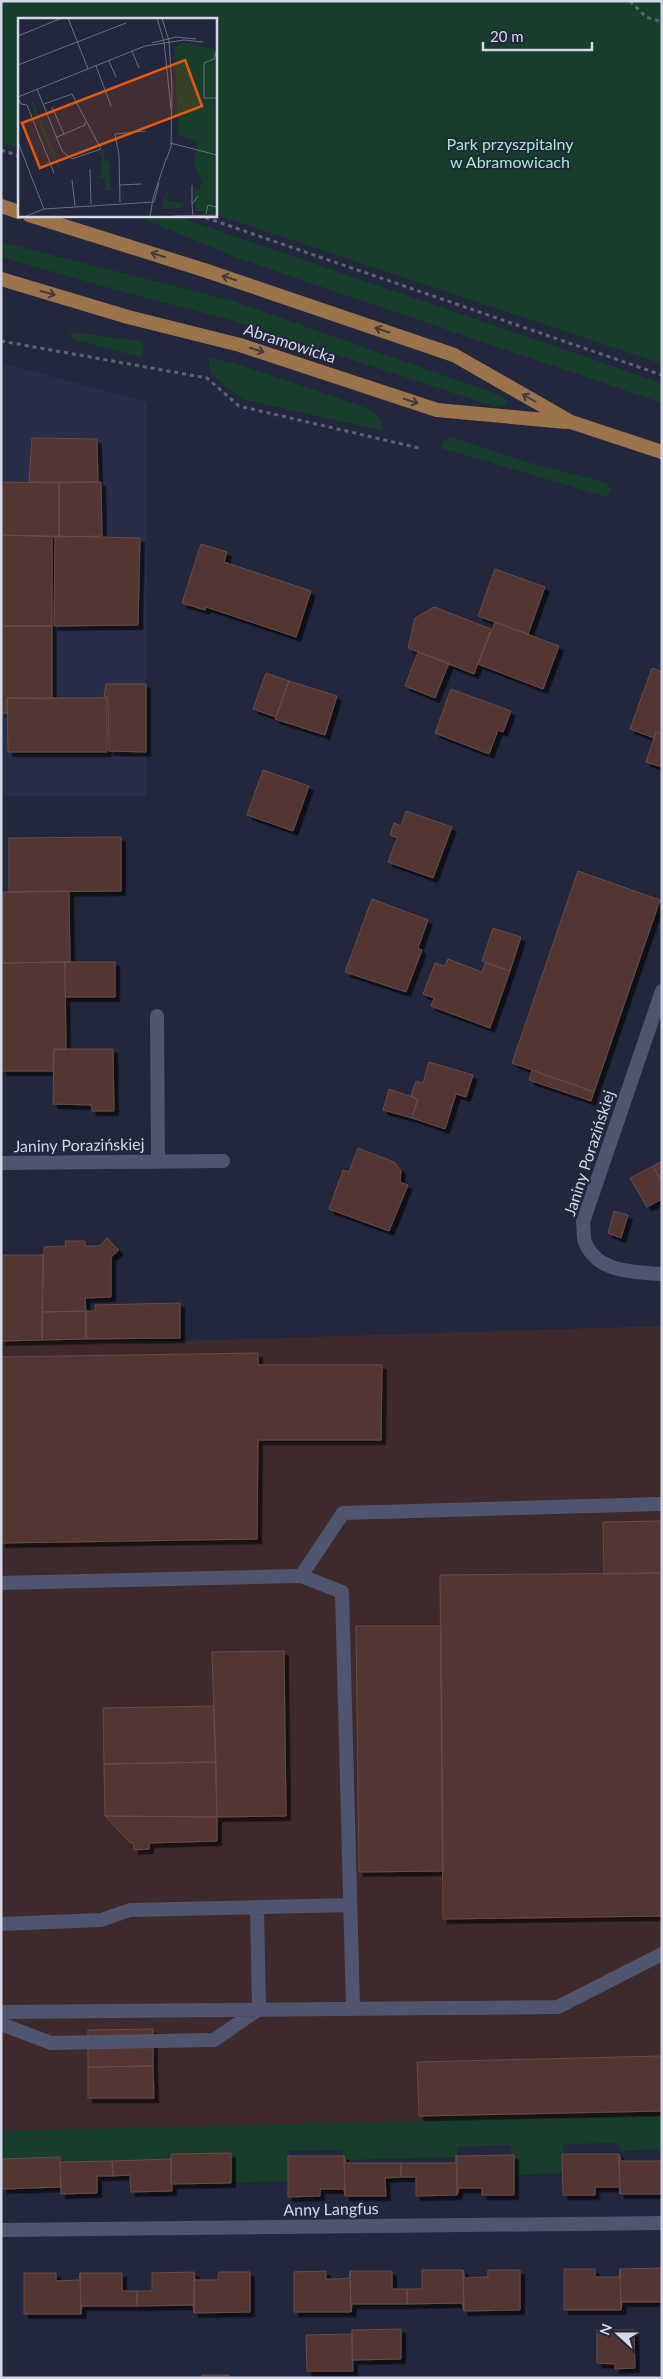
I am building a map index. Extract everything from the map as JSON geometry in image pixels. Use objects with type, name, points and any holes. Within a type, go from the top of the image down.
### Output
[{"type":"main road","points":[[1,206],[18,212]]},
{"type":"main road","name":"Abramowicka","points":[[32,216],[204,270],[454,355],[571,422],[662,452]]},
{"type":"main road","name":"Abramowicka","points":[[1,279],[128,317],[240,345],[437,410],[571,422]]},
{"type":"street","name":"Janiny Porazińskiej","points":[[662,992],[583,1222],[585,1242],[598,1259],[621,1272],[662,1274]]},
{"type":"street","name":"Janiny Porazińskiej","points":[[157,1016],[158,1162]]},
{"type":"street","name":"Janiny Porazińskiej","points":[[1,1163],[223,1161]]},
{"type":"street","points":[[301,1576],[343,1513],[662,1504]]},
{"type":"street","points":[[1,1583],[301,1576],[342,1592],[353,2007]]},
{"type":"street","points":[[1,1924],[101,1920],[130,1910],[350,1905]]},
{"type":"street","points":[[257,1908],[259,2009]]},
{"type":"street","points":[[1,2012],[353,2007],[558,2007],[662,1954]]},
{"type":"street","points":[[1,2024],[51,2043],[214,2040],[259,2009]]},
{"type":"street","name":"Anny Langfus","points":[[1,2230],[662,2223]]},
{"type":"path","points":[[630,1],[646,17],[662,22]]},
{"type":"path","points":[[1,150],[18,156]]},
{"type":"path","points":[[201,216],[662,375]]},
{"type":"path","points":[[1,342],[207,378],[239,406],[419,448]]},
{"type":"shaded area","points":[[1,363],[147,402],[146,796],[1,796]]},
{"type":"shaded area","points":[[662,1326],[662,2115],[1,2131],[1,1341],[182,1341]]},
{"type":"green space","name":"Park przyszpitalny w Abramowicach","points":[[1,1],[662,1],[662,364],[216,214],[216,18],[18,18],[18,148],[1,143]]},
{"type":"green space","points":[[136,216],[175,216],[618,368],[662,384],[662,403],[240,259]]},
{"type":"green space","points":[[1,242],[233,301],[502,396],[508,404],[496,407],[231,320],[1,257]]},
{"type":"green space","points":[[69,332],[142,341],[144,350],[141,357],[75,340]]},
{"type":"green space","points":[[209,358],[235,363],[372,410],[378,416],[384,431],[242,399],[210,373]]},
{"type":"green space","points":[[450,437],[527,462],[607,483],[611,489],[607,497],[441,448],[444,440]]},
{"type":"green space","points":[[662,2115],[662,2149],[620,2151],[619,2143],[563,2144],[564,2173],[513,2175],[511,2145],[457,2147],[457,2157],[343,2160],[342,2150],[288,2151],[289,2181],[231,2183],[230,2153],[171,2154],[171,2159],[60,2162],[60,2157],[2,2159],[1,2189],[1,2131]]},
{"type":"building","points":[[32,438],[97,439],[98,482],[29,482]]},
{"type":"building","points":[[1,482],[59,483],[59,537],[1,535]]},
{"type":"building","points":[[101,482],[102,536],[59,537],[59,483]]},
{"type":"building","points":[[1,535],[52,536],[52,626],[1,626]]},
{"type":"building","points":[[55,536],[140,538],[138,625],[54,626]]},
{"type":"building","points":[[201,544],[227,552],[224,562],[311,591],[296,637],[206,607],[205,610],[182,603]]},
{"type":"building","points":[[495,569],[545,587],[528,634],[478,616]]},
{"type":"building","points":[[434,607],[491,629],[474,674],[408,648],[415,618]]},
{"type":"building","points":[[495,622],[559,646],[543,689],[478,664]]},
{"type":"building","points":[[1,626],[52,626],[52,699],[7,698],[8,713],[1,713]]},
{"type":"building","points":[[418,652],[449,663],[435,698],[405,686]]},
{"type":"building","points":[[652,668],[662,672],[662,734],[656,732],[654,738],[630,729]]},
{"type":"building","points":[[266,673],[289,681],[276,717],[253,709]]},
{"type":"building","points":[[289,681],[337,696],[325,735],[275,719]]},
{"type":"building","points":[[106,684],[146,684],[146,752],[109,751],[108,697],[104,697]]},
{"type":"building","points":[[451,689],[511,711],[503,732],[498,730],[489,754],[435,733]]},
{"type":"building","points":[[7,698],[107,698],[107,752],[8,752]]},
{"type":"building","points":[[656,732],[662,734],[662,767],[646,762]]},
{"type":"building","points":[[263,770],[309,786],[293,831],[247,815]]},
{"type":"building","points":[[406,811],[452,827],[433,878],[388,862],[397,838],[390,835],[394,823],[401,826]]},
{"type":"building","points":[[121,837],[121,891],[9,892],[9,838]]},
{"type":"building","points":[[578,871],[660,900],[594,1092],[512,1063]]},
{"type":"building","points":[[69,891],[70,962],[3,963],[3,892]]},
{"type":"building","points":[[372,899],[428,920],[418,948],[422,950],[406,992],[345,972]]},
{"type":"building","points":[[493,928],[521,937],[510,971],[482,961]]},
{"type":"building","points":[[448,959],[482,972],[485,963],[510,971],[490,1028],[431,1006],[434,998],[423,994],[435,963],[445,966]]},
{"type":"building","points":[[65,962],[115,962],[115,997],[65,997]]},
{"type":"building","points":[[65,962],[66,1050],[54,1049],[53,1071],[2,1071],[1,963]]},
{"type":"building","points":[[54,1049],[113,1049],[114,1111],[92,1111],[91,1105],[53,1104]]},
{"type":"building","points":[[429,1062],[473,1075],[466,1097],[456,1094],[445,1129],[412,1118],[418,1099],[411,1096],[416,1081],[423,1083]]},
{"type":"building","points":[[532,1070],[594,1092],[591,1101],[529,1080]]},
{"type":"building","points":[[389,1089],[418,1099],[412,1118],[383,1110]]},
{"type":"building","points":[[358,1148],[394,1162],[401,1170],[400,1182],[408,1185],[389,1231],[329,1209],[343,1170],[349,1172]]},
{"type":"building","points":[[662,1161],[662,1182],[653,1166]]},
{"type":"building","points":[[653,1166],[662,1182],[662,1199],[647,1207],[630,1178]]},
{"type":"building","points":[[614,1211],[628,1215],[621,1238],[608,1233]]},
{"type":"building","points":[[107,1238],[119,1250],[111,1257],[111,1297],[85,1298],[86,1311],[42,1312],[44,1247],[66,1246],[65,1241],[85,1241],[85,1246],[100,1246]]},
{"type":"building","points":[[1,1255],[43,1255],[42,1340],[1,1341]]},
{"type":"building","points":[[180,1303],[180,1338],[86,1339],[86,1311],[95,1311],[95,1305]]},
{"type":"building","points":[[86,1311],[86,1339],[42,1340],[42,1312]]},
{"type":"building","points":[[258,1353],[258,1365],[382,1365],[381,1440],[258,1440],[257,1539],[1,1543],[1,1357]]},
{"type":"building","points":[[662,1521],[662,1573],[604,1574],[603,1522]]},
{"type":"building","points":[[662,1573],[662,1916],[443,1919],[440,1575]]},
{"type":"building","points":[[356,1626],[441,1626],[443,1871],[359,1872]]},
{"type":"building","points":[[284,1651],[286,1816],[217,1817],[212,1652]]},
{"type":"building","points":[[214,1706],[216,1762],[104,1764],[103,1708]]},
{"type":"building","points":[[216,1762],[217,1817],[105,1816],[104,1764]]},
{"type":"building","points":[[105,1816],[217,1817],[217,1841],[149,1843],[149,1849],[134,1850],[133,1843],[130,1843]]},
{"type":"building","points":[[153,2029],[153,2066],[88,2067],[88,2030]]},
{"type":"building","points":[[661,2056],[662,2111],[419,2116],[417,2062]]},
{"type":"building","points":[[153,2066],[154,2098],[88,2098],[88,2067]]},
{"type":"building","points":[[231,2153],[231,2183],[171,2184],[171,2154]]},
{"type":"building","points":[[562,2154],[619,2154],[620,2194],[619,2187],[595,2187],[595,2195],[563,2195]]},
{"type":"building","points":[[619,2154],[621,2161],[662,2161],[661,2194],[620,2194]]},
{"type":"building","points":[[456,2155],[457,2195],[416,2196],[416,2177],[401,2177],[401,2163],[456,2163]]},
{"type":"building","points":[[514,2155],[514,2195],[482,2195],[482,2188],[459,2188],[457,2195],[457,2156]]},
{"type":"building","points":[[288,2156],[344,2156],[345,2196],[344,2189],[320,2189],[320,2196],[288,2197]]},
{"type":"building","points":[[344,2156],[346,2163],[401,2163],[401,2177],[385,2178],[386,2196],[345,2196]]},
{"type":"building","points":[[60,2157],[61,2187],[3,2189],[2,2159]]},
{"type":"building","points":[[171,2159],[172,2191],[131,2192],[130,2175],[113,2176],[112,2161]]},
{"type":"building","points":[[112,2161],[113,2176],[97,2176],[97,2193],[61,2194],[60,2162]]},
{"type":"building","points":[[662,2268],[662,2302],[622,2302],[621,2310],[620,2269]]},
{"type":"building","points":[[564,2269],[595,2269],[595,2277],[619,2277],[620,2269],[621,2310],[564,2310]]},
{"type":"building","points":[[422,2270],[463,2270],[464,2311],[462,2303],[407,2304],[407,2289],[422,2289]]},
{"type":"building","points":[[463,2270],[465,2278],[488,2277],[488,2270],[520,2270],[520,2310],[464,2311]]},
{"type":"building","points":[[326,2271],[326,2279],[337,2279],[349,2278],[350,2271],[351,2312],[294,2312],[294,2272]]},
{"type":"building","points":[[350,2271],[392,2271],[392,2289],[407,2289],[407,2304],[352,2304],[351,2312]]},
{"type":"building","points":[[194,2272],[194,2313],[193,2305],[137,2306],[137,2291],[152,2291],[152,2273]]},
{"type":"building","points":[[194,2272],[195,2280],[218,2280],[219,2272],[250,2272],[250,2312],[194,2313]]},
{"type":"building","points":[[24,2273],[56,2273],[56,2281],[79,2280],[80,2273],[81,2314],[24,2314]]},
{"type":"building","points":[[80,2273],[122,2273],[122,2291],[137,2291],[137,2306],[82,2306],[81,2314]]},
{"type":"building","points":[[401,2329],[401,2359],[352,2360],[352,2330]]},
{"type":"building","points":[[597,2330],[634,2330],[635,2368],[615,2369],[615,2364],[597,2363]]},
{"type":"building","points":[[352,2334],[353,2371],[307,2371],[306,2335]]},
{"type":"building","points":[[202,2375],[229,2375],[229,2378],[202,2378]]}]
